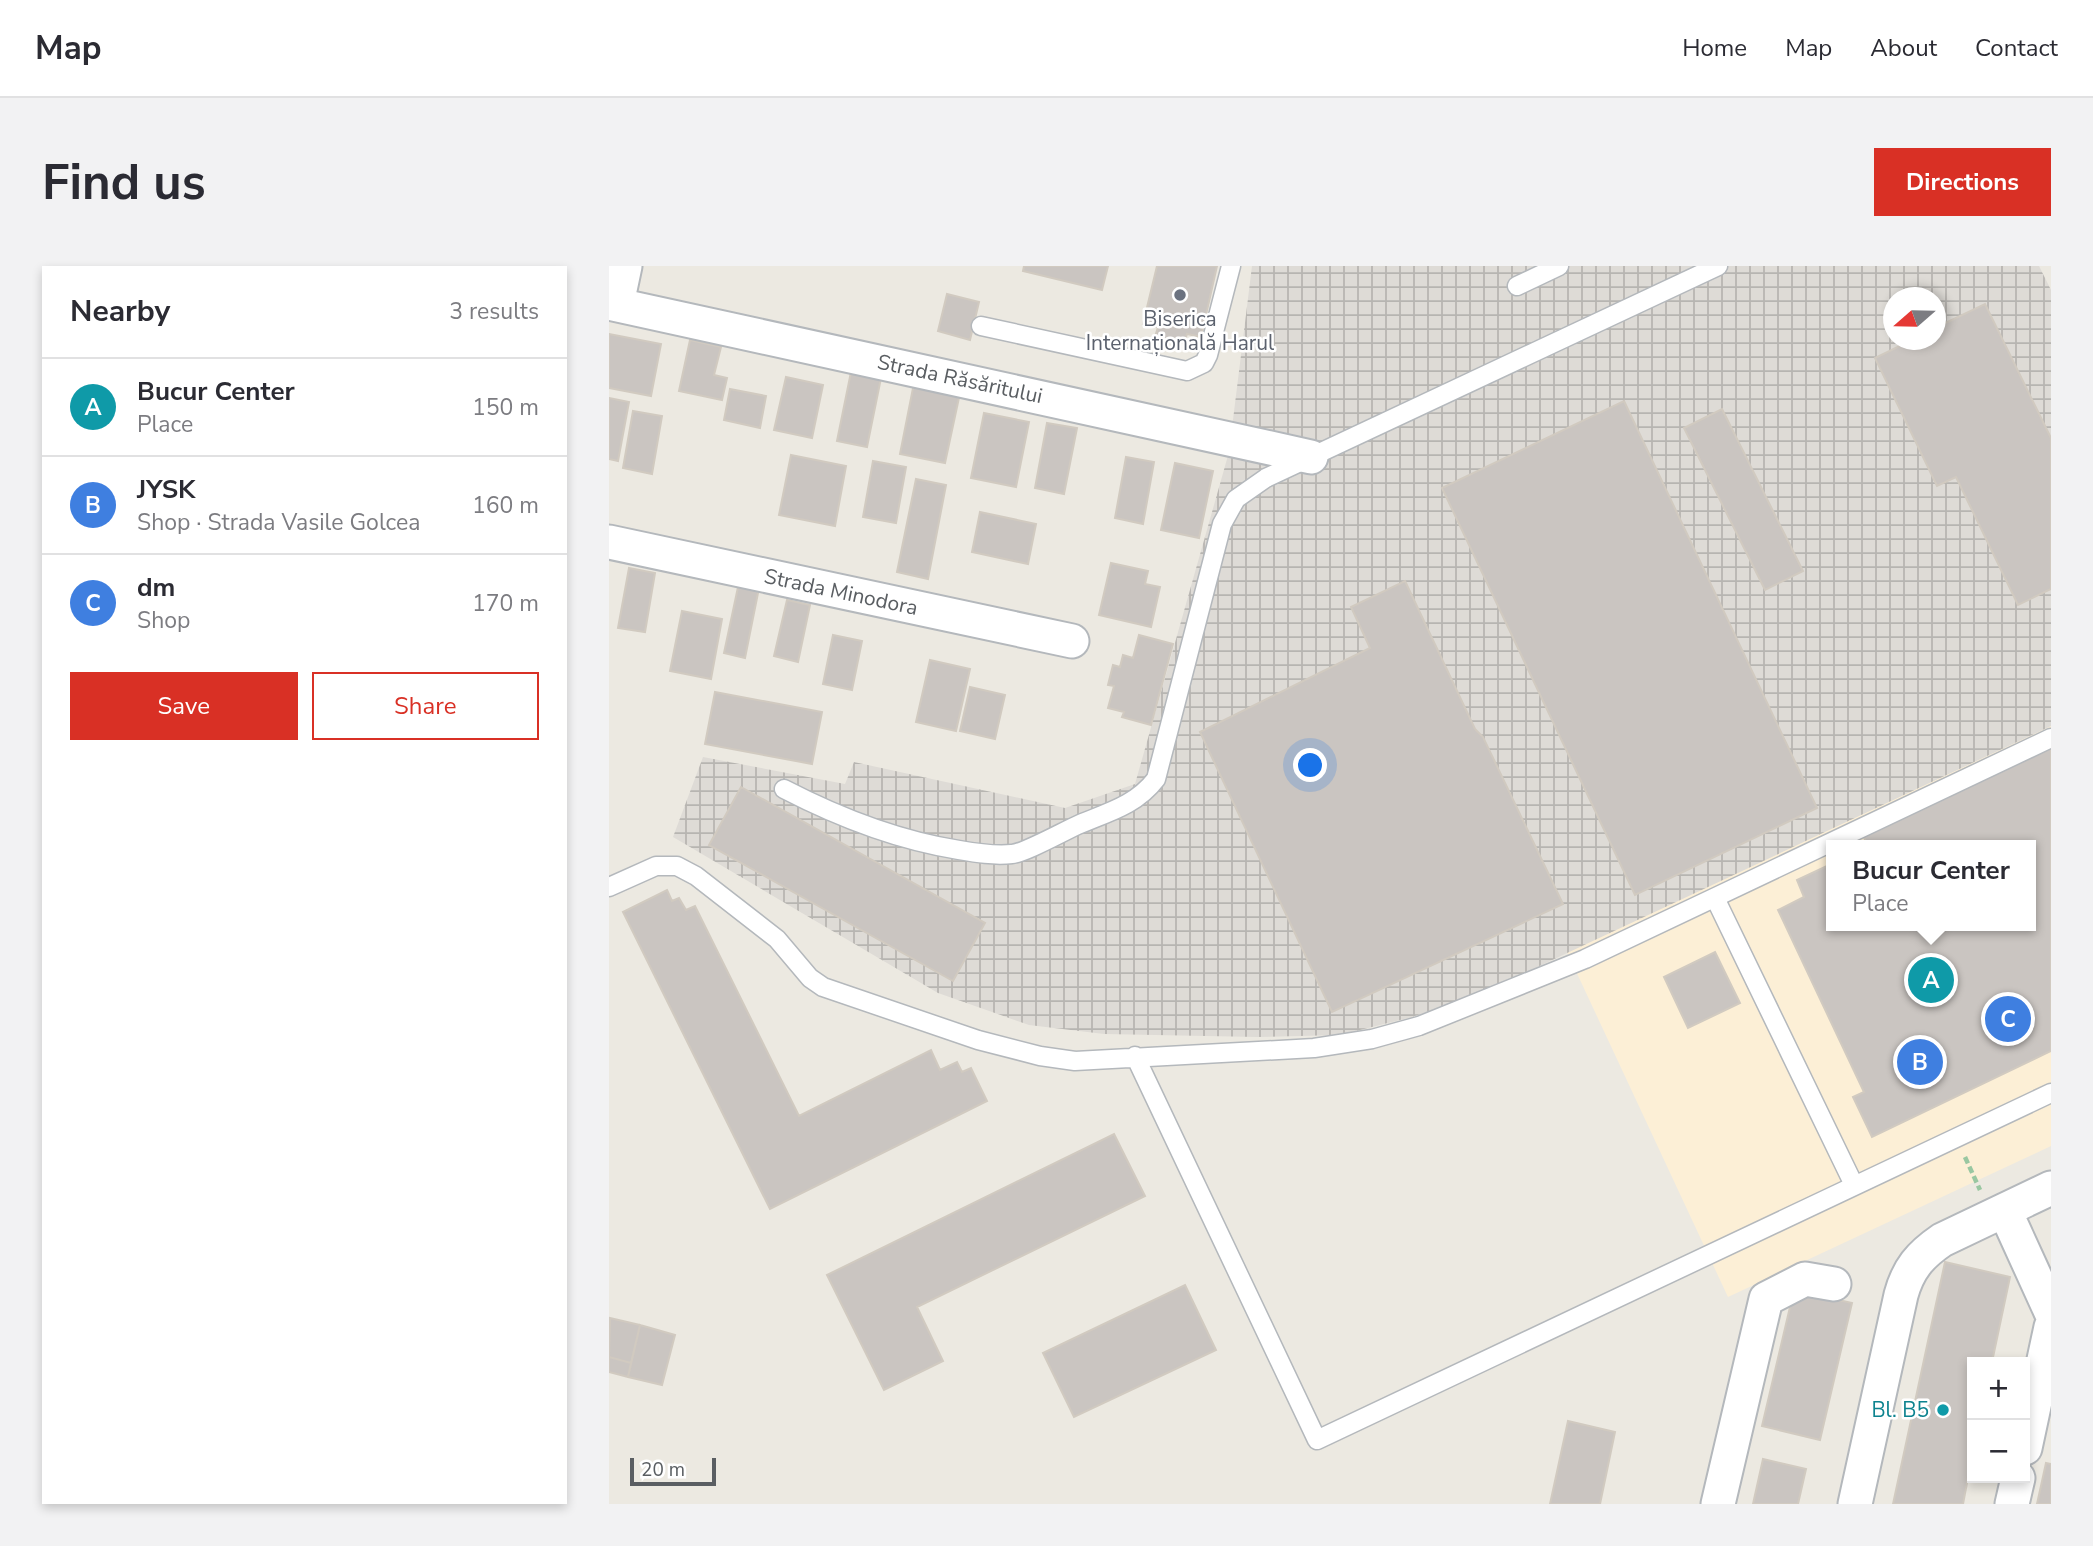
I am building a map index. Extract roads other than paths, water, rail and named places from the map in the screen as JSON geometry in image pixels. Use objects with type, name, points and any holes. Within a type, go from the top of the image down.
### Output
[{"type":"street","points":[[613,304],[625,266]]},
{"type":"street","name":"Strada Răsăritului","points":[[613,304],[1311,457]]},
{"type":"street","name":"Strada Minodora","points":[[609,542],[1072,641]]},
{"type":"street","points":[[1855,1504],[1906,1277],[1914,1263],[1942,1240],[2051,1188]]},
{"type":"street","points":[[1999,1214],[2051,1312]]},
{"type":"street","points":[[1718,1504],[1766,1299],[1805,1279],[1834,1284]]},
{"type":"street","points":[[2035,1435],[2051,1327]]},
{"type":"street","points":[[2012,1504],[2017,1483]]},
{"type":"lane","points":[[981,326],[1187,371],[1204,363],[1208,355],[1231,266]]},
{"type":"lane","points":[[784,789],[829,813],[879,831],[938,847],[987,855],[1014,854],[1130,804],[1141,797],[1156,779],[1222,524],[1229,507],[1254,484],[1718,266]]},
{"type":"lane","points":[[1517,286],[1557,267]]},
{"type":"lane","points":[[1836,840],[2051,738]]},
{"type":"lane","points":[[609,887],[656,866],[677,866],[696,876],[777,939],[810,978],[823,987],[978,1040],[1040,1056],[1075,1061],[1314,1048],[1372,1039],[1419,1026],[1584,959],[1826,845]]},
{"type":"lane","points":[[1714,898],[1854,1185]]},
{"type":"lane","points":[[1135,1056],[1317,1440],[2051,1093]]},
{"type":"place","name":"Biserica Internațională Harul","points":[[1180,295]]},
{"type":"place","name":"Bucur Center","points":[[1931,980]]},
{"type":"place","name":"dm","points":[[2008,1019]]},
{"type":"place","name":"JYSK","points":[[1920,1062]]},
{"type":"place","name":"Bl. B5","points":[[1943,1410]]}]
